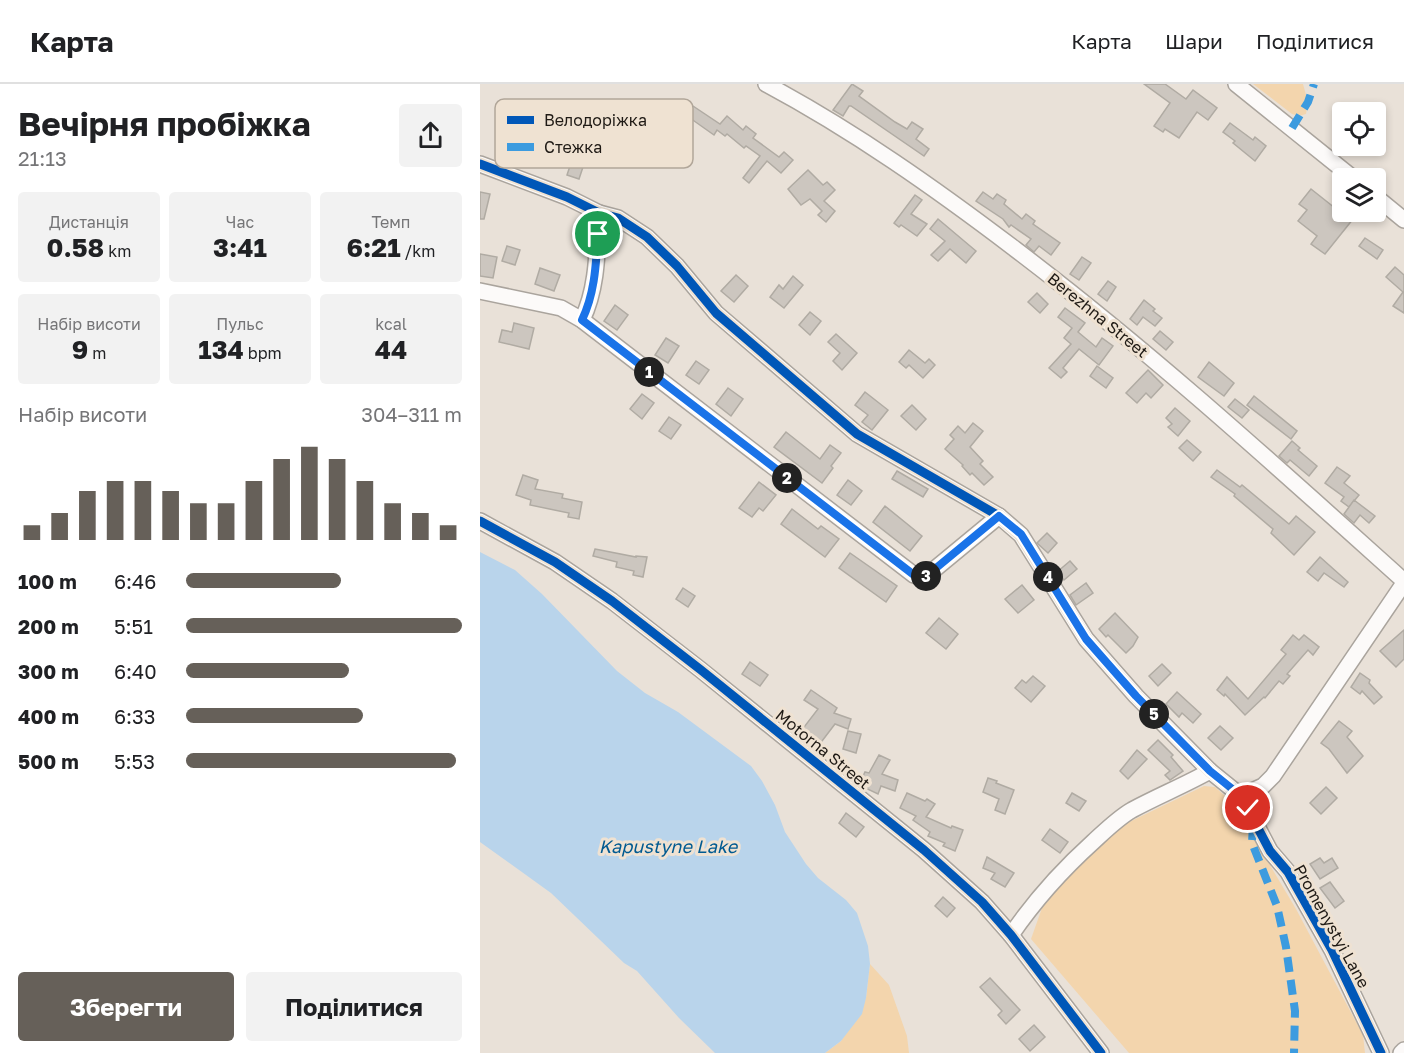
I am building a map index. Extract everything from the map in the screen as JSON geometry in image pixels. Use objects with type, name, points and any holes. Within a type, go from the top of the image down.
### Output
[{"type":"street","name":"Berezhna Street","points":[[766,84],[834,123],[905,169],[968,213],[1077,296],[1189,388],[1404,582]]},
{"type":"street","points":[[1236,84],[1341,168]]},
{"type":"street","name":"Promenystyi Lane","points":[[480,164],[567,197],[600,213],[618,218],[646,237],[677,266],[716,313],[857,434],[999,516],[1021,534],[1086,639],[1136,696],[1210,771],[1241,796],[1270,851],[1288,872],[1332,950],[1382,1053]]},
{"type":"street","points":[[1386,205],[1404,220]]},
{"type":"street","points":[[582,320],[589,306],[594,284],[600,213]]},
{"type":"street","points":[[480,291],[561,308],[582,320],[914,575],[923,578],[999,516]]},
{"type":"street","name":"Motorna Street","points":[[480,520],[555,562],[612,601],[924,850],[982,902],[1011,935],[1101,1053]]},
{"type":"street","points":[[1241,796],[1263,786],[1273,776],[1404,582]]},
{"type":"street","points":[[1011,935],[1029,909],[1067,866],[1108,828],[1131,811],[1210,771]]},
{"type":"shaded area","points":[[1253,84],[1303,84],[1308,102],[1306,114],[1299,116],[1292,114]]},
{"type":"shaded area","points":[[1204,786],[1215,787],[1233,803],[1296,909],[1363,1035],[1365,1053],[1129,1053],[1031,939],[1042,908],[1076,867],[1125,824]]},
{"type":"shaded area","points":[[870,964],[889,985],[907,1036],[909,1053],[825,1053],[841,1041],[866,998]]},
{"type":"water","name":"Kapustyne Lake","points":[[480,552],[515,570],[542,594],[617,671],[645,693],[678,712],[751,766],[775,805],[785,832],[806,864],[857,913],[868,946],[870,964],[866,998],[862,1014],[841,1041],[825,1053],[715,1053],[679,1018],[637,971],[624,963],[551,893],[480,842]]},
{"type":"building","points":[[852,84],[863,91],[859,96],[895,122],[907,129],[912,122],[923,129],[916,139],[929,149],[924,156],[851,106],[843,116],[833,110]]},
{"type":"building","points":[[1144,84],[1165,84],[1186,99],[1193,90],[1217,108],[1208,120],[1197,112],[1179,138],[1165,129],[1163,132],[1154,126],[1170,103]]},
{"type":"building","points":[[693,106],[720,124],[727,116],[743,130],[746,126],[756,134],[753,138],[779,157],[784,152],[793,160],[781,173],[767,161],[749,183],[743,178],[760,156],[746,146],[744,148],[727,134],[725,136],[717,130],[714,135],[693,120]]},
{"type":"building","points":[[1230,123],[1253,140],[1255,137],[1266,146],[1255,161],[1223,132]]},
{"type":"building","points":[[569,168],[583,168],[579,179],[567,175]]},
{"type":"building","points":[[808,170],[823,185],[827,182],[835,190],[824,201],[835,211],[826,222],[818,215],[822,211],[810,199],[801,205],[788,189]]},
{"type":"building","points":[[1311,189],[1332,206],[1332,222],[1351,222],[1325,254],[1311,244],[1317,236],[1298,221],[1307,210],[1299,204]]},
{"type":"building","points":[[480,192],[490,194],[484,219],[480,219]]},
{"type":"building","points":[[983,192],[993,199],[997,194],[1006,200],[1004,204],[1022,219],[1026,214],[1035,221],[1033,224],[1060,243],[1051,255],[1039,246],[1034,252],[1026,245],[1031,239],[1011,225],[1009,227],[1003,219],[976,201]]},
{"type":"building","points":[[915,195],[922,200],[911,214],[927,224],[917,236],[894,223]]},
{"type":"building","points":[[938,219],[976,251],[966,263],[950,249],[938,261],[931,255],[945,241],[930,229]]},
{"type":"building","points":[[1365,238],[1383,250],[1377,259],[1359,246]]},
{"type":"building","points":[[507,246],[520,250],[515,265],[502,261]]},
{"type":"building","points":[[480,254],[497,257],[493,278],[480,276]]},
{"type":"building","points":[[1082,257],[1091,263],[1079,280],[1070,274]]},
{"type":"building","points":[[1395,267],[1404,275],[1404,313],[1393,306],[1403,292],[1386,277]]},
{"type":"building","points":[[540,268],[560,275],[554,291],[535,284]]},
{"type":"building","points":[[736,275],[748,286],[734,302],[721,291]]},
{"type":"building","points":[[793,276],[803,285],[784,308],[770,297],[779,285],[783,289]]},
{"type":"building","points":[[1108,281],[1116,287],[1107,301],[1098,294]]},
{"type":"building","points":[[1037,293],[1048,304],[1040,313],[1028,302]]},
{"type":"building","points":[[1144,300],[1162,318],[1155,326],[1143,317],[1137,325],[1130,319]]},
{"type":"building","points":[[615,305],[628,315],[617,330],[604,321]]},
{"type":"building","points":[[1065,308],[1085,323],[1078,332],[1096,347],[1102,338],[1113,346],[1099,365],[1079,349],[1063,368],[1067,372],[1061,378],[1049,368],[1071,344],[1064,338],[1072,328],[1058,317]]},
{"type":"building","points":[[810,312],[821,321],[810,335],[799,325]]},
{"type":"building","points":[[514,323],[534,328],[529,349],[499,342],[502,330],[512,332]]},
{"type":"building","points":[[1160,331],[1173,342],[1166,350],[1153,339]]},
{"type":"building","points":[[836,334],[857,353],[842,370],[833,361],[840,353],[828,342]]},
{"type":"building","points":[[666,338],[679,346],[668,363],[655,355]]},
{"type":"building","points":[[909,350],[925,363],[929,359],[935,365],[923,378],[909,365],[906,368],[899,362]]},
{"type":"building","points":[[696,361],[709,370],[699,384],[686,375]]},
{"type":"building","points":[[1209,362],[1234,383],[1224,396],[1198,377]]},
{"type":"building","points":[[1097,366],[1113,378],[1106,388],[1090,376]]},
{"type":"building","points":[[1148,370],[1163,385],[1151,398],[1146,393],[1137,403],[1126,393]]},
{"type":"building","points":[[728,388],[743,399],[731,416],[716,404]]},
{"type":"building","points":[[865,392],[888,410],[872,430],[862,422],[868,415],[855,405]]},
{"type":"building","points":[[642,394],[654,403],[642,419],[630,409]]},
{"type":"building","points":[[1254,396],[1297,431],[1291,439],[1247,405]]},
{"type":"building","points":[[1235,399],[1249,410],[1242,418],[1228,407]]},
{"type":"building","points":[[912,405],[926,419],[916,430],[901,416]]},
{"type":"building","points":[[1175,408],[1190,421],[1178,436],[1168,427],[1172,424],[1166,418]]},
{"type":"building","points":[[669,417],[681,425],[671,439],[659,431]]},
{"type":"building","points":[[973,423],[983,431],[970,447],[983,461],[980,464],[993,477],[984,485],[972,473],[970,475],[963,465],[945,449],[954,439],[950,435],[958,426],[965,433]]},
{"type":"building","points":[[786,432],[820,459],[830,445],[841,453],[822,483],[774,447]]},
{"type":"building","points":[[1187,440],[1201,452],[1193,461],[1179,448]]},
{"type":"building","points":[[1292,441],[1300,448],[1298,450],[1317,466],[1309,476],[1290,460],[1287,463],[1279,456]]},
{"type":"building","points":[[1337,467],[1350,476],[1344,483],[1359,495],[1349,507],[1341,501],[1344,497],[1325,483]]},
{"type":"building","points":[[1217,470],[1240,487],[1242,485],[1289,524],[1296,516],[1315,532],[1294,555],[1271,533],[1273,529],[1234,496],[1235,494],[1211,477]]},
{"type":"building","points":[[897,471],[928,489],[923,497],[892,479]]},
{"type":"building","points":[[523,475],[538,480],[535,489],[563,494],[562,498],[582,502],[579,519],[568,517],[569,513],[530,505],[531,500],[516,495]]},
{"type":"building","points":[[848,480],[862,491],[851,505],[837,495]]},
{"type":"building","points":[[759,482],[776,495],[763,511],[759,508],[752,517],[739,508]]},
{"type":"building","points":[[1354,500],[1375,516],[1369,523],[1360,515],[1354,523],[1344,514]]},
{"type":"building","points":[[885,506],[922,536],[910,551],[873,522]]},
{"type":"building","points":[[792,509],[818,529],[821,526],[839,539],[825,557],[781,524]]},
{"type":"building","points":[[1047,533],[1057,543],[1048,553],[1037,543]]},
{"type":"building","points":[[595,549],[647,557],[643,577],[633,575],[634,571],[616,567],[617,562],[593,556]]},
{"type":"building","points":[[850,553],[897,586],[886,602],[839,568]]},
{"type":"building","points":[[1320,557],[1348,582],[1344,587],[1324,573],[1318,581],[1307,572]]},
{"type":"building","points":[[1070,561],[1077,569],[1064,580],[1057,572]]},
{"type":"building","points":[[1086,583],[1093,593],[1076,605],[1070,595]]},
{"type":"building","points":[[1022,585],[1034,600],[1018,613],[1005,599]]},
{"type":"building","points":[[683,588],[695,596],[688,607],[676,599]]},
{"type":"building","points":[[1115,613],[1138,637],[1126,653],[1099,629]]},
{"type":"building","points":[[939,618],[958,634],[946,649],[926,633]]},
{"type":"building","points":[[1404,630],[1404,659],[1396,667],[1380,651]]},
{"type":"building","points":[[1293,635],[1299,640],[1304,635],[1319,647],[1313,655],[1308,650],[1287,674],[1290,676],[1283,684],[1279,681],[1265,698],[1245,715],[1225,694],[1224,696],[1217,690],[1227,677],[1248,699],[1286,654],[1281,650]]},
{"type":"building","points":[[750,662],[768,675],[760,686],[742,674]]},
{"type":"building","points":[[1162,664],[1171,673],[1158,686],[1149,676]]},
{"type":"building","points":[[1360,673],[1370,680],[1369,683],[1382,697],[1374,704],[1362,691],[1360,694],[1351,687]]},
{"type":"building","points":[[1033,676],[1045,686],[1031,702],[1015,688],[1022,680],[1026,683]]},
{"type":"building","points":[[811,690],[837,708],[834,713],[851,719],[848,729],[835,724],[819,745],[801,731],[818,709],[804,700]]},
{"type":"building","points":[[1177,692],[1201,714],[1193,723],[1182,713],[1179,717],[1166,704]]},
{"type":"building","points":[[1339,721],[1352,731],[1347,737],[1363,756],[1347,773],[1329,749],[1321,743]]},
{"type":"building","points":[[1220,726],[1233,738],[1221,750],[1208,738]]},
{"type":"building","points":[[848,731],[861,734],[856,753],[843,749]]},
{"type":"building","points":[[1158,740],[1173,755],[1171,757],[1183,771],[1170,780],[1165,775],[1170,771],[1148,750]]},
{"type":"building","points":[[1137,750],[1147,759],[1128,779],[1120,771]]},
{"type":"building","points":[[879,755],[890,760],[882,774],[898,780],[895,791],[881,786],[878,794],[859,785],[865,772],[869,773]]},
{"type":"building","points":[[988,778],[1014,790],[1005,814],[995,810],[999,799],[983,792]]},
{"type":"building","points":[[1326,787],[1337,798],[1321,814],[1310,803]]},
{"type":"building","points":[[907,793],[935,804],[926,817],[951,828],[952,826],[963,830],[955,851],[943,846],[945,843],[928,836],[930,832],[913,820],[916,816],[900,808]]},
{"type":"building","points":[[1072,793],[1086,801],[1079,811],[1066,803]]},
{"type":"building","points":[[846,813],[864,827],[856,837],[839,823]]},
{"type":"building","points":[[1050,829],[1068,842],[1060,853],[1042,840]]},
{"type":"building","points":[[987,857],[1014,873],[1005,887],[991,879],[995,873],[983,868]]},
{"type":"building","points":[[1320,858],[1324,863],[1332,858],[1338,868],[1320,879],[1310,864]]},
{"type":"building","points":[[1330,882],[1344,901],[1335,908],[1320,888]]},
{"type":"building","points":[[943,897],[955,908],[947,917],[935,906]]},
{"type":"building","points":[[990,978],[1020,1010],[1006,1024],[998,1015],[1002,1011],[980,987]]},
{"type":"building","points":[[1034,1025],[1045,1037],[1030,1051],[1019,1039]]},
{"type":"marked path","points":[[1292,128],[1308,102],[1314,84]]},
{"type":"marked path","points":[[1253,825],[1252,843],[1277,906],[1286,947],[1295,1011],[1294,1053]]},
{"type":"cycle path","points":[[480,164],[567,197],[599,213],[618,218],[647,237],[677,266],[716,313],[857,434],[999,516],[1021,535],[1086,639],[1136,696],[1210,771],[1241,796],[1270,851],[1288,872],[1332,950],[1381,1053]]},
{"type":"cycle path","points":[[480,521],[555,562],[612,601],[924,850],[982,902],[1011,935],[1101,1053]]},
{"type":"route","points":[[598,234],[594,284],[589,306],[582,320],[914,575],[923,578],[999,516],[1021,534],[1086,639],[1136,696],[1210,771],[1241,796],[1248,808]]}]
